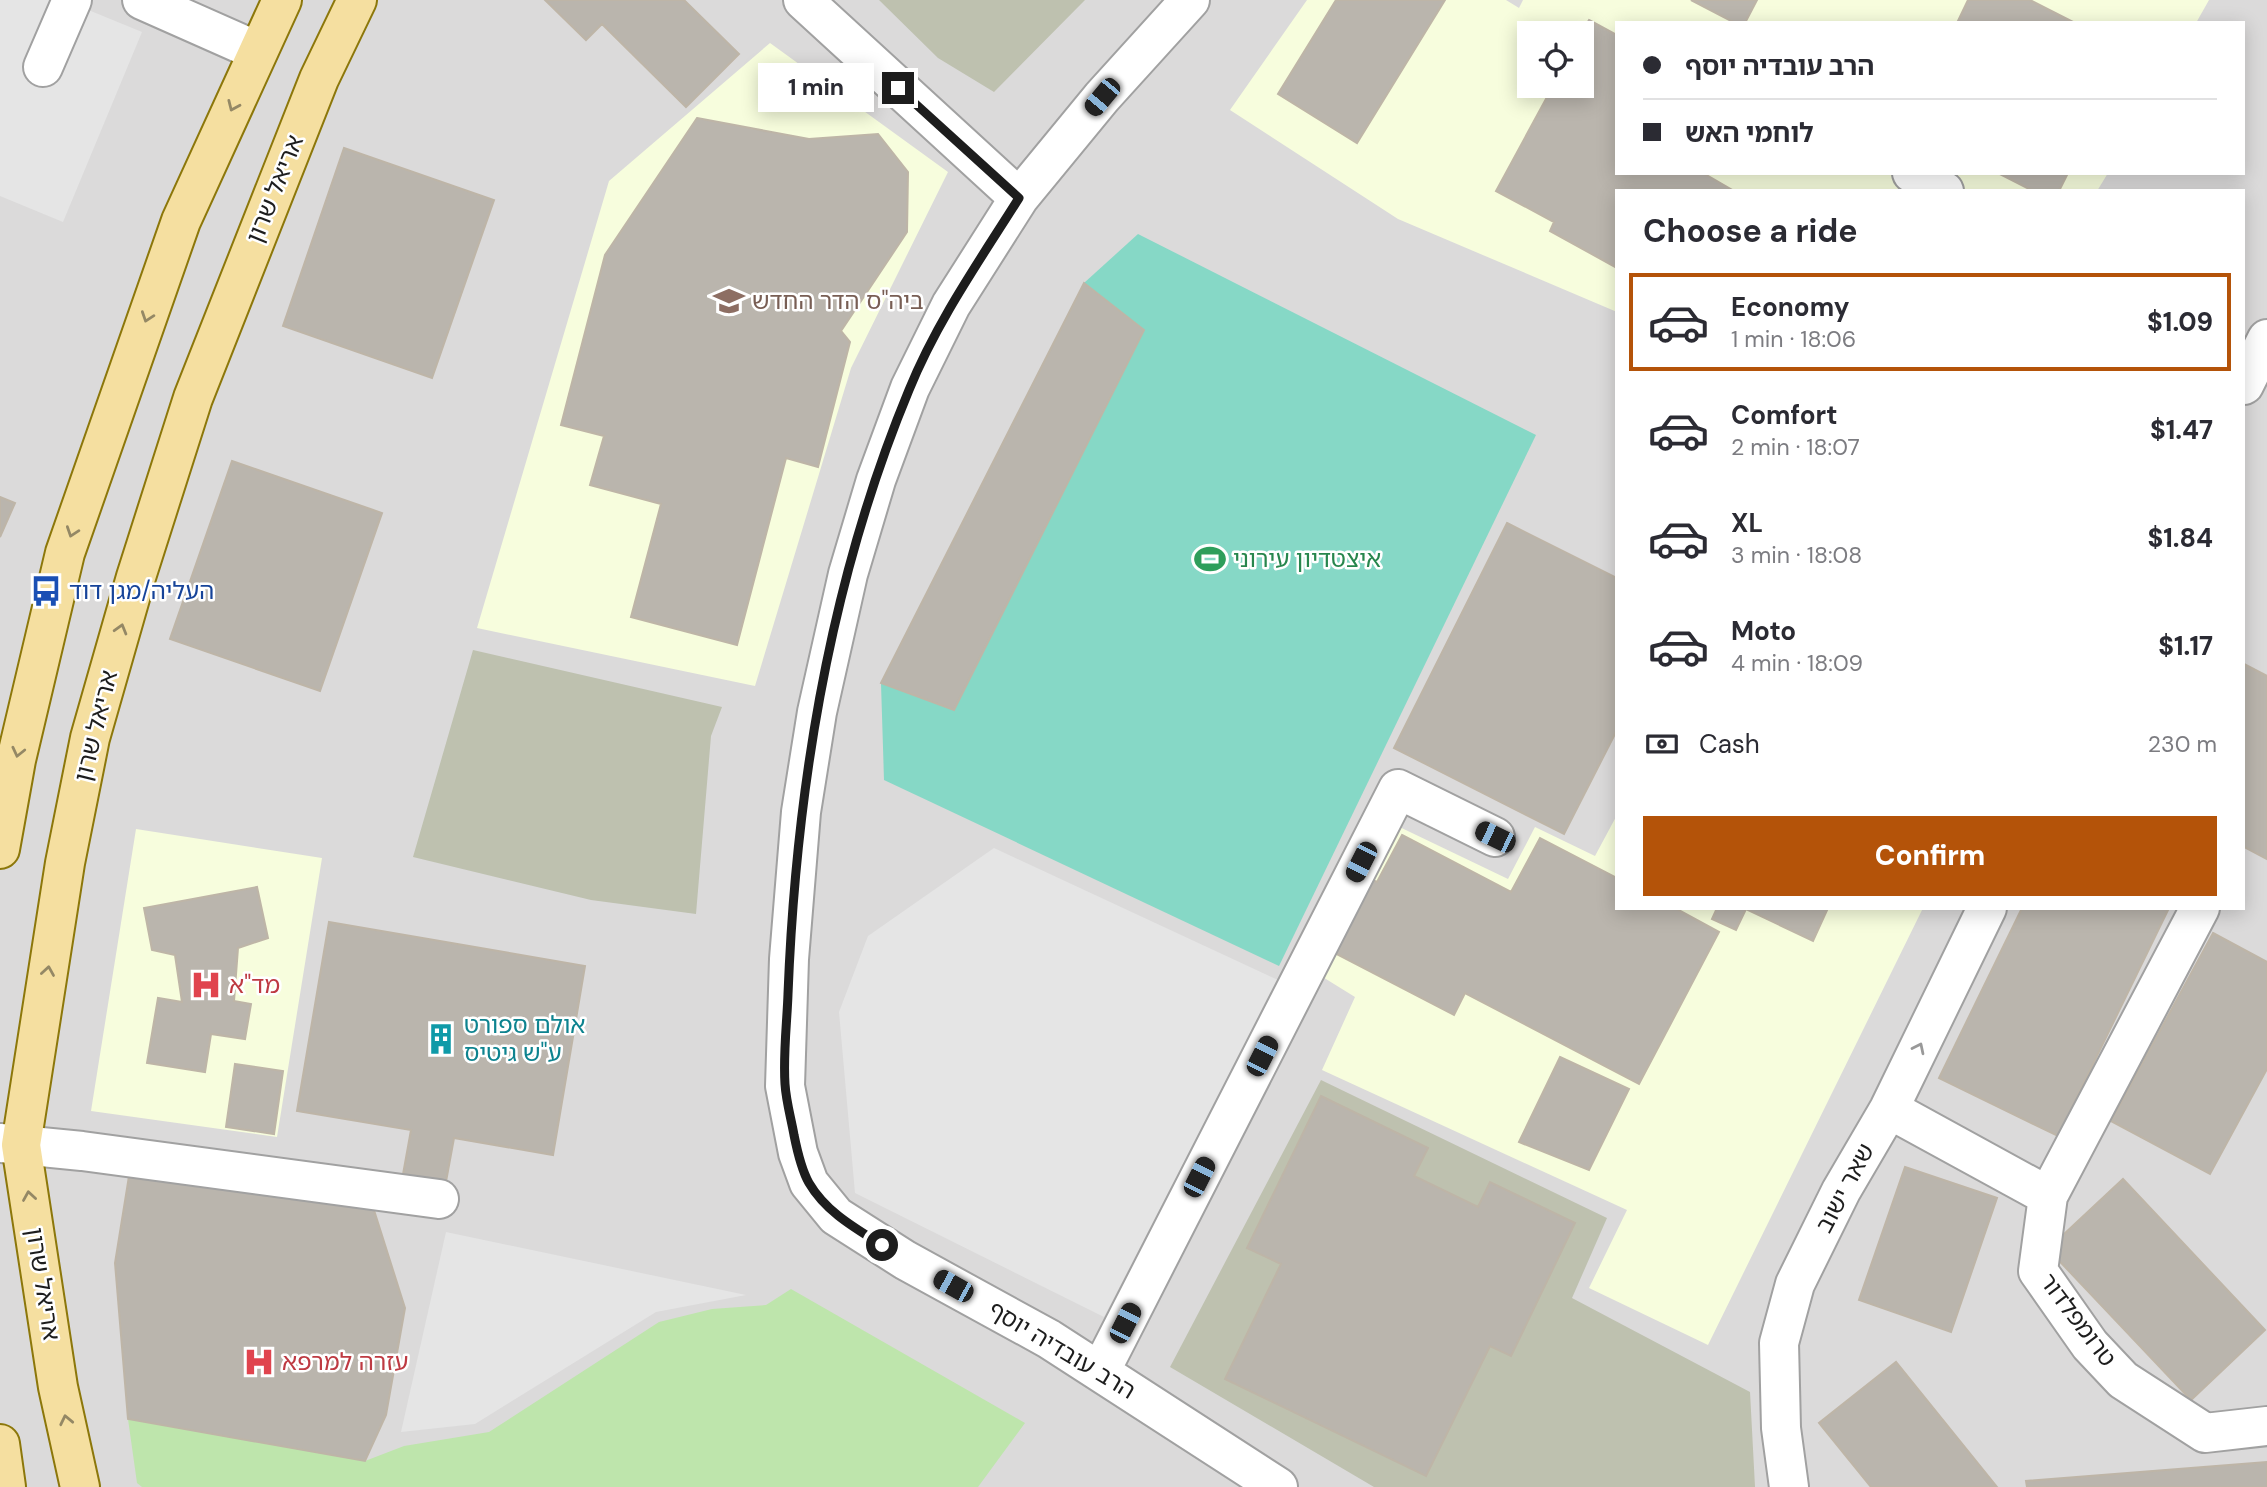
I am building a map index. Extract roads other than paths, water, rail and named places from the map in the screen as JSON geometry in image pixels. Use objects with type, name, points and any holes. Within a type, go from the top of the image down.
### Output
[{"type":"main road","points":[[0,849],[16,760],[65,553],[181,221],[282,0]]},
{"type":"main road","name":"אריאל שרון","points":[[80,1487],[11,1144],[90,738],[128,604],[189,411],[217,335],[318,79],[358,0]]},
{"type":"main road","points":[[0,1444],[6,1487]]},
{"type":"street","points":[[43,67],[72,0]]},
{"type":"street","points":[[142,0],[257,51]]},
{"type":"street","points":[[803,0],[1019,198]]},
{"type":"street","name":"הרב עובדיה יוסף","points":[[1190,0],[1102,97],[1019,198],[951,305],[910,388],[876,480],[848,574],[817,712],[801,812],[789,959],[785,1086],[798,1153],[809,1183],[836,1216],[905,1260],[1049,1339],[1278,1487]]},
{"type":"street","points":[[1916,175],[1940,189]]},
{"type":"street","points":[[1100,1372],[1398,789],[1495,837]]},
{"type":"street","name":"שאר ישוב","points":[[1789,1487],[1781,1428],[1779,1343],[1795,1284],[1841,1191],[1889,1109],[1986,910]]},
{"type":"street","points":[[1889,1109],[2048,1196],[2199,910]]},
{"type":"street","points":[[11,1144],[439,1199]]},
{"type":"street","name":"טרומפלדור","points":[[2048,1196],[2038,1270],[2090,1345],[2123,1380],[2205,1433],[2267,1426]]},
{"type":"place","name":"ביה\"ס הדר החדש","points":[[729,301]]},
{"type":"place","name":"איצטדיון עירוני","points":[[1210,559]]},
{"type":"place","name":"העליה/מגן דוד","points":[[46,591]]},
{"type":"place","name":"מד\"א","points":[[206,985]]},
{"type":"place","name":"אולם ספורט ע\"ש גיטיס","points":[[441,1039]]},
{"type":"place","name":"עזרה למרפא","points":[[259,1362]]}]
